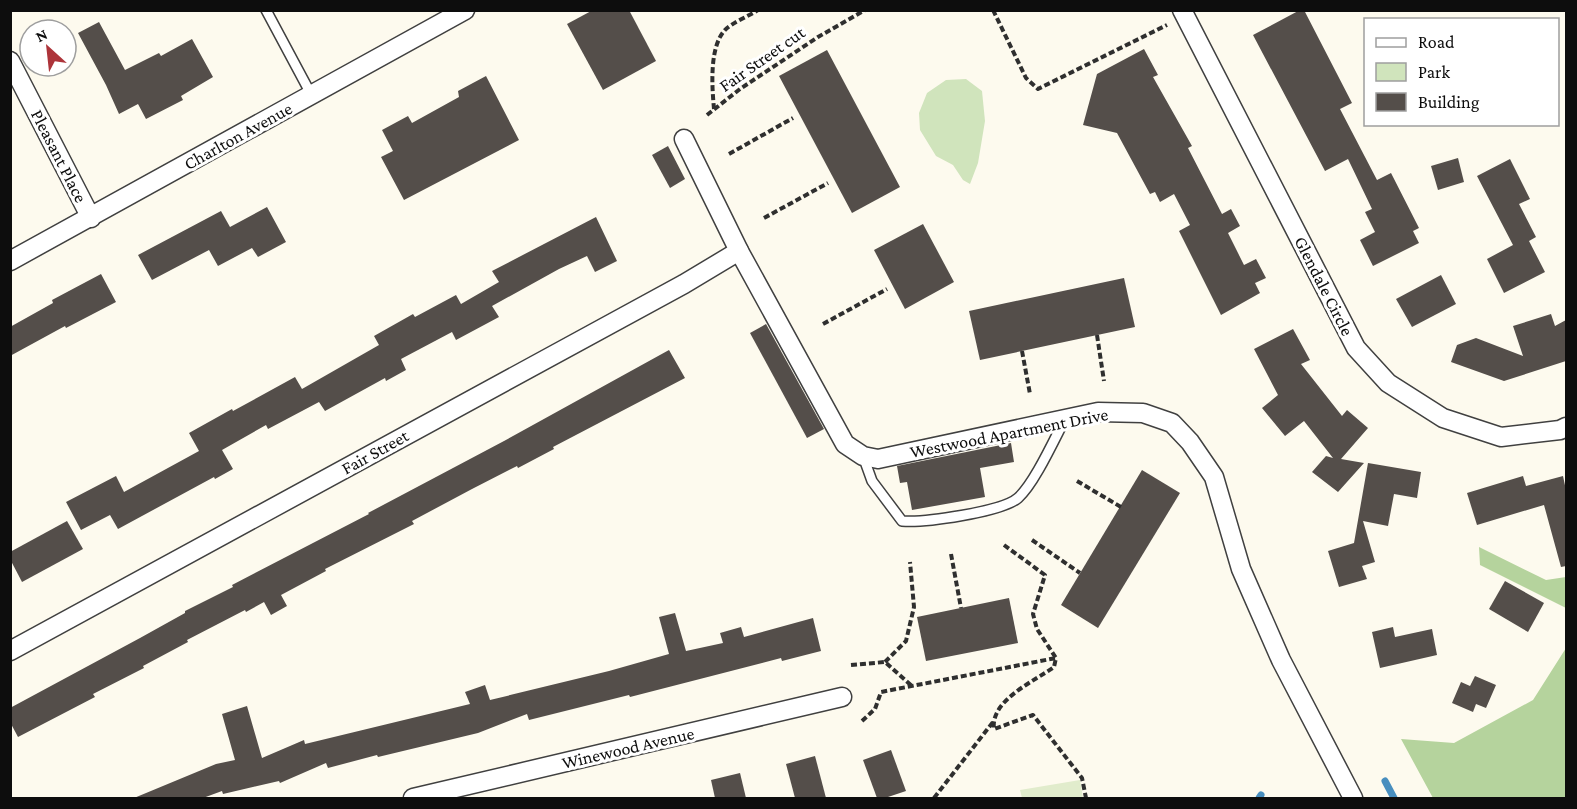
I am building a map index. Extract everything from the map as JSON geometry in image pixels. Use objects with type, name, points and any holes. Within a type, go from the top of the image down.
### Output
[{"type":"street","name":"Charlton Avenue","points":[[10,261],[465,10]]},
{"type":"street","name":"Glendale Circle","points":[[1184,13],[1356,348],[1388,383],[1443,418],[1501,436],[1566,427]]},
{"type":"street","name":"Pleasant Place","points":[[10,61],[91,218]]},
{"type":"street","points":[[684,139],[739,251],[845,444],[863,456]]},
{"type":"street","name":"Fair Street","points":[[10,651],[684,284],[739,251]]},
{"type":"street","name":"Westwood Apartment Drive","points":[[863,456],[878,459],[1098,412],[1143,413],[1172,423],[1190,442],[1214,477],[1241,569],[1281,660],[1353,798]]},
{"type":"street","name":"Winewood Avenue","points":[[413,798],[842,697]]},
{"type":"lane","points":[[266,10],[312,96]]},
{"type":"lane","points":[[863,456],[872,481],[902,520],[918,522],[954,516],[1005,506],[1018,498],[1028,486],[1065,419]]},
{"type":"path","points":[[714,110],[712,89],[715,47],[726,29],[758,10]]},
{"type":"path","name":"Fair Street cut","points":[[707,115],[740,89],[818,37],[865,10]]},
{"type":"path","points":[[993,10],[1026,78],[1038,89],[1184,13]]},
{"type":"path","points":[[729,154],[793,118]]},
{"type":"path","points":[[764,218],[828,183]]},
{"type":"path","points":[[823,324],[886,289]]},
{"type":"path","points":[[1097,335],[1104,381]]},
{"type":"path","points":[[1022,351],[1030,394]]},
{"type":"path","points":[[1077,481],[1120,507]]},
{"type":"path","points":[[1032,540],[1080,573]]},
{"type":"path","points":[[934,798],[1013,693],[1054,667],[1056,658],[1037,629],[1033,614],[1045,575],[1004,545]]},
{"type":"path","points":[[951,554],[960,608]]},
{"type":"path","points":[[851,665],[885,662],[906,641],[914,607],[910,562]]},
{"type":"path","points":[[862,721],[875,709],[881,692],[1056,658]]},
{"type":"path","points":[[885,662],[912,686]]},
{"type":"path","points":[[993,722],[994,729],[1033,715],[1082,778],[1086,798]]},
{"type":"green space","points":[[966,79],[982,91],[985,121],[978,163],[970,184],[963,180],[953,165],[936,156],[920,130],[919,113],[927,93],[946,80]]},
{"type":"green space","points":[[1479,547],[1546,580],[1566,577],[1566,608],[1480,565]]},
{"type":"green space","points":[[1566,648],[1566,798],[1433,798],[1401,739],[1454,743],[1533,700]]},
{"type":"green space","points":[[1080,780],[1083,798],[1022,798],[1020,790]]},
{"type":"building","points":[[593,10],[629,10],[656,61],[603,90],[567,24]]},
{"type":"building","points":[[1304,10],[1352,103],[1340,109],[1377,180],[1391,173],[1419,228],[1413,231],[1419,243],[1373,266],[1360,240],[1375,232],[1365,212],[1372,209],[1348,159],[1325,171],[1253,35]]},
{"type":"building","points":[[99,22],[125,70],[159,53],[161,56],[192,39],[213,77],[181,96],[183,100],[146,119],[138,104],[119,114],[78,33]]},
{"type":"building","points":[[1144,49],[1158,75],[1153,77],[1192,146],[1188,148],[1222,214],[1231,209],[1240,226],[1228,233],[1244,265],[1256,259],[1266,278],[1255,283],[1260,293],[1221,315],[1179,231],[1190,225],[1174,194],[1160,202],[1155,192],[1150,194],[1117,133],[1083,125],[1097,74]]},
{"type":"building","points":[[827,50],[900,187],[852,213],[779,76]]},
{"type":"building","points":[[486,76],[519,140],[404,200],[381,157],[393,151],[382,130],[408,116],[412,123],[459,97],[458,91]]},
{"type":"building","points":[[668,146],[685,179],[670,188],[652,155]]},
{"type":"building","points":[[1458,158],[1464,182],[1438,190],[1431,166]]},
{"type":"building","points":[[1510,159],[1530,199],[1519,204],[1536,237],[1529,241],[1545,272],[1504,293],[1487,259],[1513,245],[1477,176]]},
{"type":"building","points":[[267,207],[286,242],[258,257],[252,248],[218,266],[209,250],[152,280],[138,255],[221,211],[230,227]]},
{"type":"building","points":[[596,217],[617,261],[595,272],[587,256],[559,269],[492,306],[499,317],[456,340],[452,332],[401,359],[406,370],[386,381],[385,378],[325,411],[319,402],[268,429],[266,425],[222,450],[233,469],[215,479],[214,477],[118,529],[110,515],[81,530],[66,502],[116,476],[124,492],[199,451],[189,433],[295,377],[302,389],[379,345],[374,336],[413,314],[415,317],[456,295],[461,304],[499,282],[492,271]]},
{"type":"building","points":[[923,224],[954,282],[905,309],[874,250]]},
{"type":"building","points":[[101,274],[116,302],[10,356],[10,327],[53,303],[52,300]]},
{"type":"building","points":[[1441,275],[1456,304],[1412,327],[1396,299]]},
{"type":"building","points":[[1124,278],[1135,327],[980,360],[969,311]]},
{"type":"building","points":[[1551,314],[1555,326],[1566,320],[1566,361],[1504,381],[1451,362],[1457,345],[1476,338],[1523,356],[1513,326]]},
{"type":"building","points":[[766,324],[824,429],[807,438],[750,333]]},
{"type":"building","points":[[1293,329],[1310,360],[1301,364],[1342,416],[1347,410],[1368,428],[1341,459],[1364,463],[1338,492],[1312,472],[1326,456],[1333,458],[1304,421],[1285,436],[1262,408],[1278,395],[1254,349]]},
{"type":"building","points":[[669,350],[685,378],[553,447],[554,449],[518,468],[517,466],[412,521],[414,524],[325,569],[326,571],[281,595],[287,606],[271,615],[264,602],[246,612],[245,610],[187,640],[188,642],[143,666],[144,668],[93,694],[95,697],[18,737],[10,722],[10,708],[233,587],[232,585],[369,514]]},
{"type":"building","points":[[1011,443],[1014,462],[980,468],[985,497],[912,510],[907,482],[900,483],[897,466]]},
{"type":"building","points":[[1368,463],[1421,472],[1417,498],[1394,494],[1388,526],[1363,521],[1375,562],[1362,566],[1367,579],[1339,587],[1328,551],[1354,543]]},
{"type":"building","points":[[1142,470],[1180,493],[1098,628],[1061,605]]},
{"type":"building","points":[[1523,476],[1526,486],[1563,476],[1566,490],[1566,566],[1561,567],[1544,505],[1477,525],[1467,493]]},
{"type":"building","points":[[67,521],[83,549],[22,582],[10,559],[10,552]]},
{"type":"building","points":[[1505,581],[1544,603],[1528,632],[1489,609]]},
{"type":"building","points":[[1009,598],[1018,643],[926,661],[917,617]]},
{"type":"building","points":[[675,613],[686,651],[723,643],[720,633],[741,627],[744,637],[813,618],[821,651],[782,661],[781,658],[529,720],[527,714],[478,733],[378,757],[377,755],[328,768],[326,763],[280,783],[279,781],[223,794],[222,791],[203,798],[134,798],[216,764],[235,760],[222,714],[247,706],[262,758],[304,740],[305,744],[470,704],[465,692],[485,685],[490,700],[669,654],[659,617]]},
{"type":"building","points":[[1393,627],[1395,637],[1432,629],[1437,655],[1380,668],[1372,632]]},
{"type":"building","points":[[1475,676],[1496,685],[1486,708],[1476,704],[1473,712],[1452,703],[1461,682],[1470,686]]},
{"type":"building","points":[[891,750],[906,791],[885,798],[877,798],[863,760]]},
{"type":"building","points":[[815,756],[826,798],[795,798],[786,764]]},
{"type":"building","points":[[740,773],[746,798],[715,798],[711,780]]},
{"type":"waterway","points":[[1385,781],[1394,798]]}]
